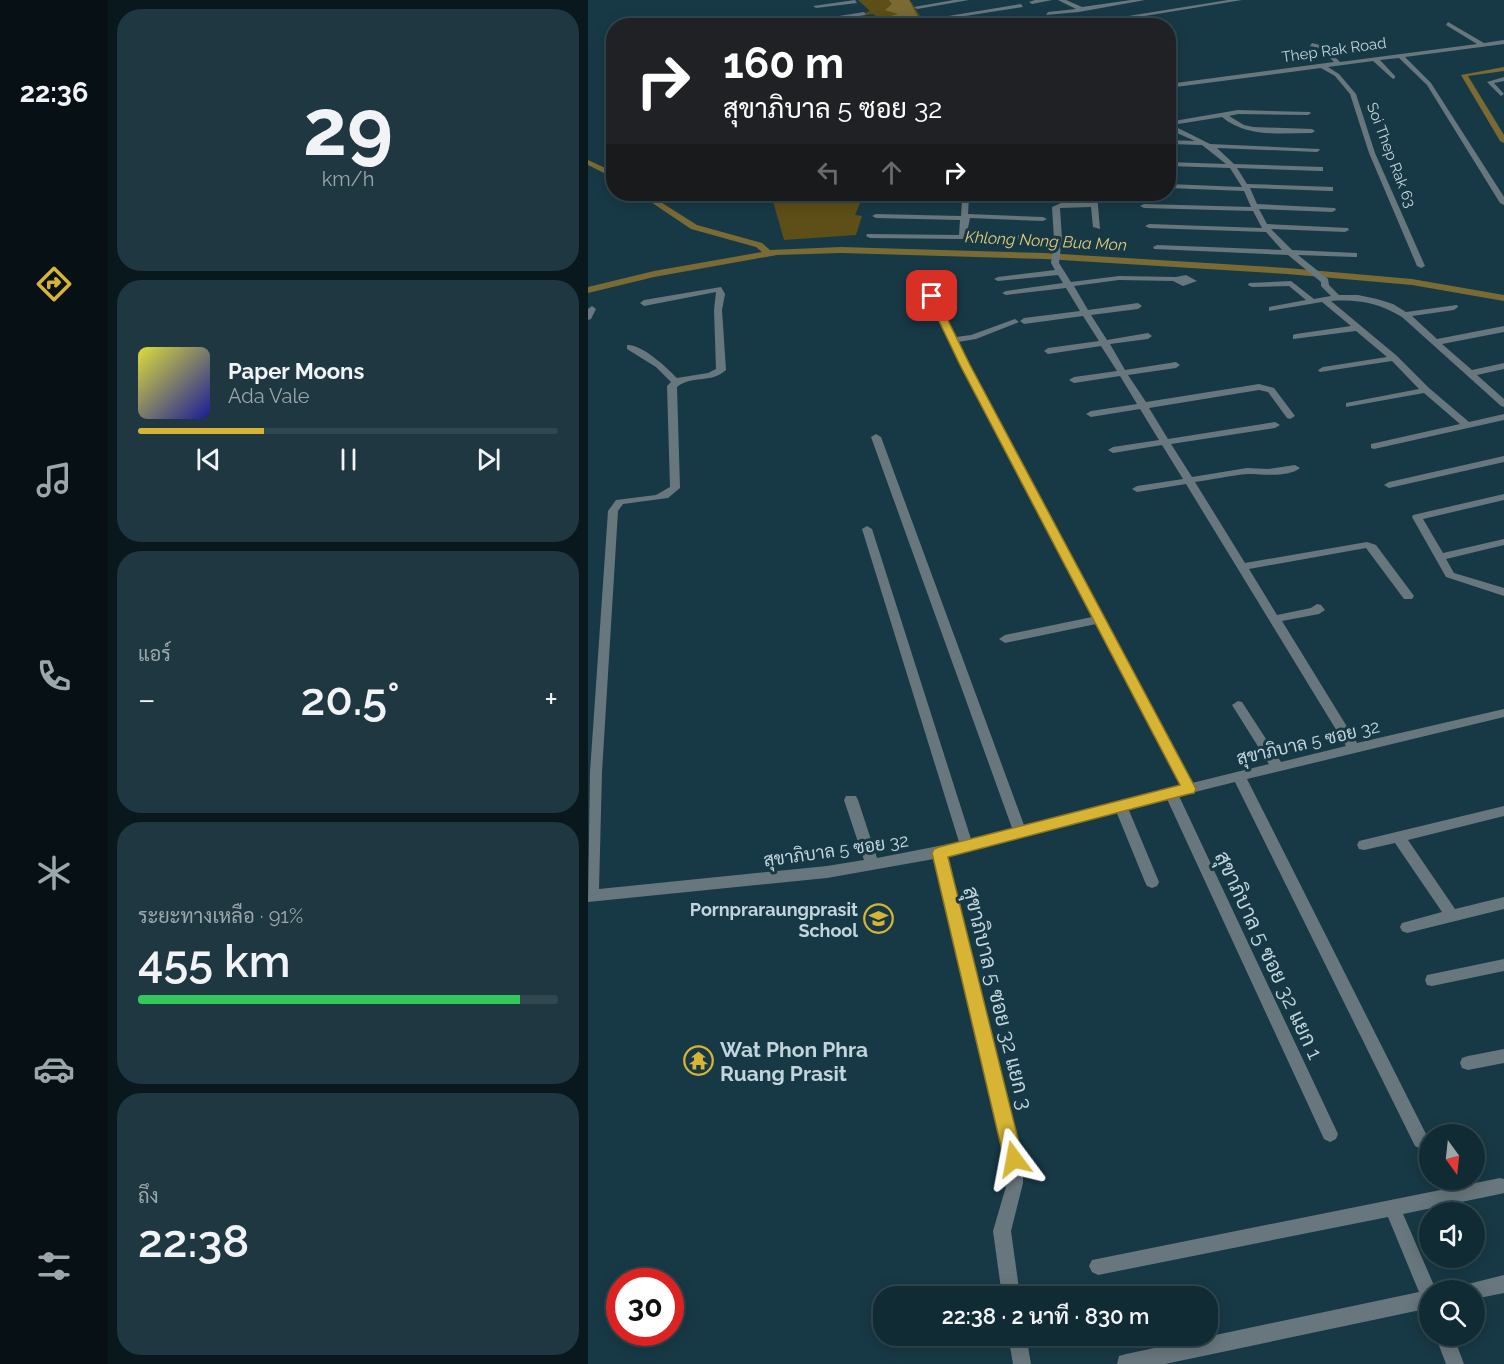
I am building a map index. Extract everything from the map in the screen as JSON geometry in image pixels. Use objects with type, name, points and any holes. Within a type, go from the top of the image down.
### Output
[{"type":"street","points":[[915,3],[966,0]]},
{"type":"street","points":[[1032,2],[1049,0]]},
{"type":"street","points":[[1061,0],[1081,9],[1086,18]]},
{"type":"street","points":[[1048,14],[1142,0]]},
{"type":"street","points":[[1127,18],[1239,0]]},
{"type":"street","points":[[822,18],[815,3],[855,2]]},
{"type":"street","points":[[915,3],[926,18]]},
{"type":"street","points":[[947,18],[1021,6]]},
{"type":"street","points":[[844,18],[864,14]]},
{"type":"street","points":[[1448,24],[1482,45]]},
{"type":"street","name":"Thep Rak Road","points":[[1176,85],[1504,42]]},
{"type":"street","points":[[1312,45],[1322,47],[1338,63]]},
{"type":"street","points":[[1401,55],[1429,84],[1504,203]]},
{"type":"street","points":[[1374,58],[1393,77]]},
{"type":"street","name":"Soi Thep Rak 63","points":[[1321,65],[1338,75],[1353,94],[1372,153],[1420,266]]},
{"type":"street","points":[[1500,95],[1490,82],[1504,79]]},
{"type":"street","points":[[1176,123],[1223,114],[1254,111],[1308,113]]},
{"type":"street","points":[[1223,114],[1233,124],[1249,129],[1312,131]]},
{"type":"street","points":[[1176,129],[1208,145],[1233,167],[1266,228],[1309,278],[1325,286],[1337,298]]},
{"type":"street","points":[[1176,143],[1317,150]]},
{"type":"street","points":[[1176,164],[1320,169]]},
{"type":"street","points":[[1176,186],[1330,189]]},
{"type":"street","points":[[965,235],[966,201]]},
{"type":"street","points":[[1094,201],[1097,227]]},
{"type":"street","points":[[1095,205],[1056,207],[1057,262],[1068,285],[1355,750]]},
{"type":"street","points":[[1144,206],[1332,210]]},
{"type":"street","points":[[876,216],[1043,219]]},
{"type":"street","points":[[1149,226],[1345,230]]},
{"type":"street","points":[[870,236],[960,237],[965,235],[1039,238]]},
{"type":"street","points":[[1157,247],[1354,255]]},
{"type":"street","points":[[1289,253],[1325,281],[1325,286]]},
{"type":"street","points":[[998,279],[1057,262]]},
{"type":"street","points":[[1005,293],[1119,278],[1177,279]]},
{"type":"street","points":[[1252,285],[1291,283],[1313,302]]},
{"type":"street","points":[[644,303],[718,289],[721,294],[718,310],[721,370],[709,376],[676,381]]},
{"type":"street","points":[[932,296],[965,365],[1189,789]]},
{"type":"street","points":[[1272,309],[1337,298],[1382,301],[1406,315],[1504,404]]},
{"type":"street","points":[[1325,300],[1394,358],[1426,390],[1467,425]]},
{"type":"street","points":[[954,340],[973,337],[1019,322],[1138,306]]},
{"type":"street","points":[[1406,315],[1454,307]]},
{"type":"street","points":[[1296,338],[1356,328]]},
{"type":"street","points":[[1436,342],[1504,329]]},
{"type":"street","points":[[1048,351],[1148,336]]},
{"type":"street","points":[[630,347],[659,365],[676,381]]},
{"type":"street","points":[[1323,370],[1394,358]]},
{"type":"street","points":[[1074,380],[1176,365]]},
{"type":"street","points":[[1471,373],[1504,366]]},
{"type":"street","points":[[590,896],[613,511],[620,502],[667,495],[675,488],[672,391],[676,381]]},
{"type":"street","points":[[1091,414],[1259,387],[1271,390],[1290,416]]},
{"type":"street","points":[[1349,405],[1426,390]]},
{"type":"street","points":[[1374,446],[1504,417]]},
{"type":"street","points":[[1113,450],[1275,425]]},
{"type":"street","points":[[876,437],[1020,832]]},
{"type":"street","points":[[1389,485],[1504,459]]},
{"type":"street","points":[[1137,489],[1247,471],[1268,472],[1295,468]]},
{"type":"street","points":[[1504,497],[1417,517],[1450,575],[1504,592]]},
{"type":"street","points":[[867,530],[967,847]]},
{"type":"street","points":[[1440,557],[1504,542]]},
{"type":"street","points":[[1243,567],[1367,545],[1372,548],[1408,596]]},
{"type":"street","points":[[1274,618],[1319,610],[1317,608]]},
{"type":"street","points":[[1005,639],[1100,619]]},
{"type":"street","points":[[588,673],[602,672]]},
{"type":"street","points":[[1238,705],[1278,768]]},
{"type":"street","name":"สุขาภิบาล 5 ซอย 32","points":[[590,896],[827,872],[939,853],[1120,805],[1504,713]]},
{"type":"street","points":[[1239,777],[1419,1137]]},
{"type":"street","name":"สุขาภิบาล 5 ซอย 32 แยก 1","points":[[1170,793],[1330,1134]]},
{"type":"street","points":[[851,800],[872,865]]},
{"type":"street","points":[[1120,805],[1152,882]]},
{"type":"street","points":[[1364,844],[1504,811]]},
{"type":"street","points":[[1398,836],[1453,917]]},
{"type":"street","name":"สุขาภิบาล 5 ซอย 32 แยก 3","points":[[939,853],[1015,1166],[1015,1183],[1002,1231],[1010,1286]]},
{"type":"street","points":[[1407,927],[1504,903]]},
{"type":"street","points":[[1432,980],[1504,965]]},
{"type":"street","points":[[1468,1063],[1504,1056]]},
{"type":"street","points":[[1098,1266],[1500,1186]]},
{"type":"street","points":[[1392,1207],[1422,1280]]},
{"type":"street","points":[[1485,1288],[1504,1284]]},
{"type":"street","points":[[1126,1363],[1419,1301]]},
{"type":"street","points":[[1019,1346],[1022,1364]]},
{"type":"street","points":[[1448,1346],[1455,1364]]},
{"type":"shaded area","points":[[858,0],[910,0],[920,16],[916,18],[877,18],[873,14],[864,13],[870,11]]},
{"type":"shaded area","points":[[889,0],[909,0],[918,17],[888,18],[898,14],[885,10],[892,4]]},
{"type":"shaded area","points":[[773,201],[861,201],[855,215],[862,216],[856,235],[784,240]]},
{"type":"waterway","points":[[1504,69],[1464,75],[1504,141]]},
{"type":"waterway","points":[[588,162],[606,172]]},
{"type":"waterway","points":[[654,201],[694,227],[759,245],[768,253]]},
{"type":"waterway","name":"Khlong Nong Bua Mon","points":[[588,290],[654,274],[777,252],[841,250],[1045,256],[1287,271],[1412,282],[1504,298]]},
{"type":"place","name":"Pornpraraungprasit School","points":[[879,919]]},
{"type":"place","name":"Wat Phon Phra Ruang Prasit","points":[[699,1061]]},
{"type":"route","points":[[932,296],[965,365],[1189,789],[939,853],[1014,1159]]}]
